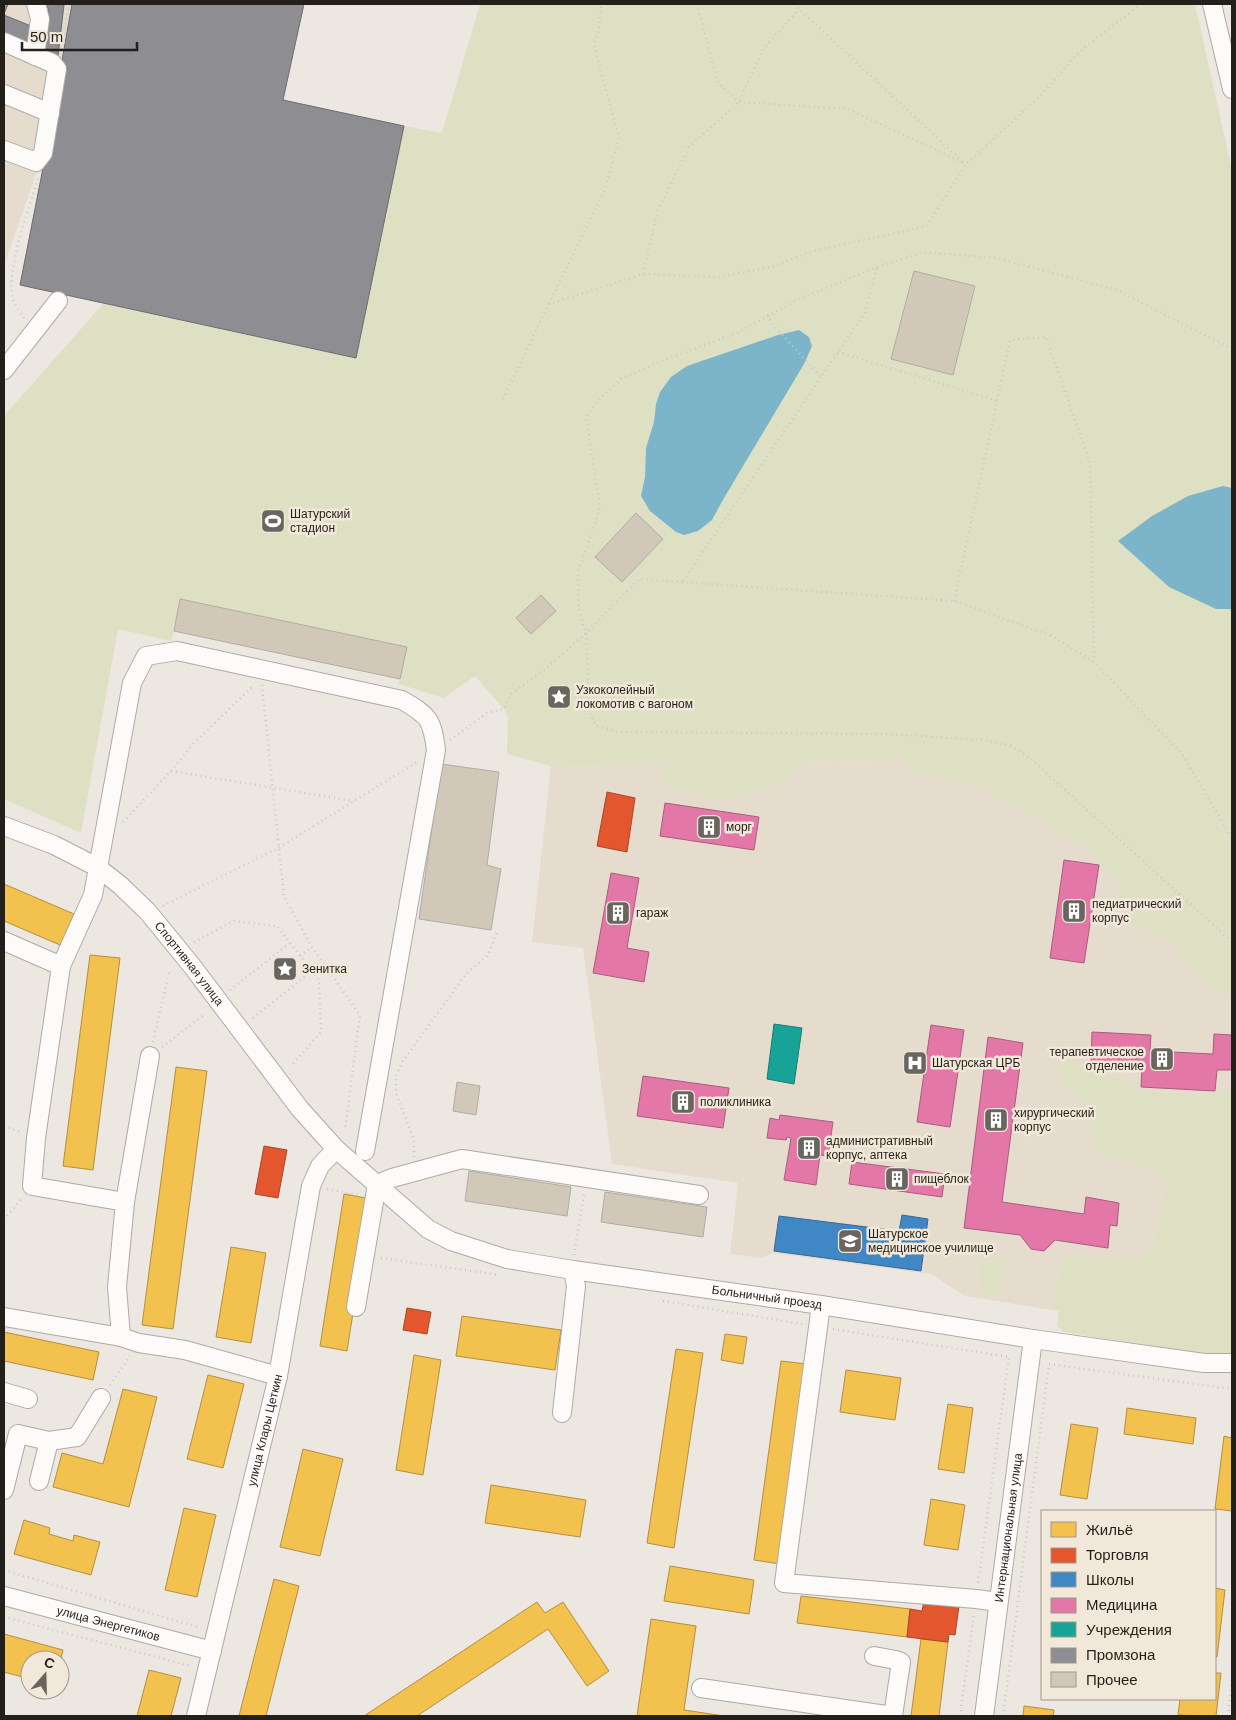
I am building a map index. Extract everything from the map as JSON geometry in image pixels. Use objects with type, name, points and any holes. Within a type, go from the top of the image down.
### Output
[{"type":"street","points":[[35,56],[40,19],[36,4]]},
{"type":"street","points":[[1212,4],[1232,89]]},
{"type":"street","points":[[4,42],[52,63],[56,69],[43,153],[36,162],[4,150]]},
{"type":"street","points":[[4,94],[50,113]]},
{"type":"street","points":[[4,370],[58,301]]},
{"type":"street","points":[[125,1202],[32,1186],[36,1138],[61,966],[94,895],[97,867],[132,683],[146,656],[177,651],[262,674],[402,700],[423,712],[433,729],[436,750],[365,1151]]},
{"type":"street","name":"Спортивная улица","points":[[4,826],[54,845],[97,867],[120,885],[148,912],[192,966],[300,1109],[336,1149]]},
{"type":"street","points":[[4,941],[61,966]]},
{"type":"street","points":[[121,1337],[117,1287],[125,1202],[150,1056]]},
{"type":"street","name":"Больничный проезд","points":[[336,1149],[376,1191],[428,1229],[451,1241],[507,1260],[821,1305],[1033,1339],[1204,1363],[1232,1363]]},
{"type":"street","name":"улица Клары Цеткин","points":[[196,1716],[278,1376],[311,1186],[320,1166],[336,1149]]},
{"type":"street","points":[[356,1307],[376,1191],[392,1178],[462,1159],[699,1195]]},
{"type":"street","points":[[562,1413],[576,1286],[573,1270]]},
{"type":"street","points":[[821,1305],[784,1584],[998,1602]]},
{"type":"street","points":[[4,1317],[185,1350],[278,1376]]},
{"type":"street","name":"Интернациональная улица","points":[[984,1716],[1033,1339]]},
{"type":"street","points":[[4,1392],[28,1399]]},
{"type":"street","points":[[4,1490],[11,1432],[49,1441],[77,1437],[100,1398]]},
{"type":"street","points":[[39,1481],[49,1441]]},
{"type":"street","name":"улица Энергетиков","points":[[4,1596],[212,1651]]},
{"type":"street","points":[[701,1688],[893,1716],[901,1662],[874,1656]]},
{"type":"path","points":[[56,69],[69,4]]},
{"type":"path","points":[[503,399],[605,189],[619,137],[594,46],[599,28],[602,4]]},
{"type":"path","points":[[698,4],[718,83],[739,102],[848,109],[966,164]]},
{"type":"path","points":[[794,4],[966,164]]},
{"type":"path","points":[[549,304],[643,274],[718,277],[772,267],[813,251],[927,226],[966,164],[1040,98],[1079,52],[1139,4]]},
{"type":"path","points":[[643,274],[658,210],[688,147],[739,102],[763,49],[799,9]]},
{"type":"path","points":[[33,332],[14,302],[12,284],[13,264],[39,175],[36,162]]},
{"type":"path","points":[[1232,349],[1117,290],[996,258],[924,252],[877,267],[796,300],[737,333],[662,361],[621,379],[597,402],[586,417],[600,507],[578,572],[579,611],[586,633],[589,710],[596,726],[617,732],[888,734],[984,740],[1010,746],[1030,758],[1232,942]]},
{"type":"path","points":[[683,581],[865,313],[877,267]]},
{"type":"path","points":[[767,315],[776,328],[821,377]]},
{"type":"path","points":[[954,601],[1010,340],[1046,337],[1090,463],[1094,662]]},
{"type":"path","points":[[838,352],[998,401]]},
{"type":"path","points":[[161,907],[280,847],[436,750],[487,713],[504,710],[511,694],[548,667],[586,633],[639,579],[954,601],[1050,635],[1094,662],[1182,754],[1232,838]]},
{"type":"path","points":[[121,824],[171,771],[193,744],[262,674]]},
{"type":"path","points":[[262,674],[284,897],[312,947],[360,1015],[345,1129]]},
{"type":"path","points":[[171,771],[354,801]]},
{"type":"path","points":[[192,944],[234,921],[277,926],[319,980],[321,1032],[292,1065]]},
{"type":"path","points":[[410,1173],[414,1159],[414,1140],[396,1093],[396,1076],[401,1064],[466,974],[488,955],[497,932]]},
{"type":"path","points":[[230,990],[290,943]]},
{"type":"path","points":[[300,956],[312,947]]},
{"type":"path","points":[[253,1018],[312,971]]},
{"type":"path","points":[[150,1056],[169,972]]},
{"type":"path","points":[[150,1056],[204,1015]]},
{"type":"path","points":[[573,1270],[575,1244],[586,1178]]},
{"type":"path","points":[[4,1220],[32,1186]]},
{"type":"path","points":[[321,1188],[376,1191]]},
{"type":"path","points":[[100,1398],[139,1343]]},
{"type":"path","points":[[1003,1716],[1048,1364],[1232,1390]]},
{"type":"path","points":[[4,1570],[205,1629]]},
{"type":"path","points":[[4,1617],[196,1667]]},
{"type":"path","points":[[1228,1716],[1232,1679]]},
{"type":"shaded area","points":[[4,4],[72,4],[43,168],[36,174],[4,266]]},
{"type":"shaded area","name":"Шатурская ЦРБ","points":[[1002,758],[1232,962],[1232,1339],[965,1296],[931,1274],[772,1253],[762,1258],[730,1254],[738,1183],[612,1164],[583,948],[532,942],[551,766]]},
{"type":"green space","points":[[480,4],[1195,4],[1232,170],[1232,995],[1209,988],[1185,962],[1174,941],[1150,933],[1123,919],[1118,884],[1084,847],[974,784],[915,775],[904,760],[810,761],[771,789],[714,800],[660,783],[668,764],[551,766],[507,754],[508,717],[504,709],[475,676],[444,698],[399,684],[399,679],[174,631],[171,641],[118,629],[81,833],[4,799],[4,416],[103,304],[356,358],[404,126],[442,133]]},
{"type":"green space","points":[[1067,1058],[1082,1070],[1123,1079],[1139,1091],[1206,1096],[1232,1086],[1232,1354],[1209,1355],[1064,1332],[1057,1326],[1059,1308],[1054,1297],[1063,1259],[1070,1257],[1120,1260],[1141,1257],[1153,1242],[1166,1195],[1161,1177],[1135,1163],[1100,1158],[1085,1105],[1060,1079],[1060,1064]]},
{"type":"green space","points":[[984,1255],[1001,1260],[1007,1278],[997,1295],[989,1297],[979,1290],[979,1263]]},
{"type":"water","points":[[799,330],[809,337],[812,346],[804,364],[712,520],[698,531],[684,535],[676,532],[650,511],[641,496],[645,477],[646,448],[660,392],[671,377],[687,366],[778,335]]},
{"type":"water","points":[[1223,486],[1232,488],[1232,609],[1216,609],[1169,587],[1118,541],[1152,516],[1188,496]]},
{"type":"building: Жильё","points":[[4,884],[74,914],[60,945],[4,921]]},
{"type":"building: Жильё","points":[[90,955],[120,958],[93,1170],[63,1166]]},
{"type":"building: Жильё","points":[[176,1067],[207,1071],[173,1329],[142,1325]]},
{"type":"building: Жильё","points":[[344,1194],[371,1199],[347,1351],[320,1346]]},
{"type":"building: Жильё","points":[[231,1247],[266,1253],[251,1343],[216,1337]]},
{"type":"building: Жильё","points":[[462,1316],[561,1330],[555,1370],[456,1356]]},
{"type":"building: Жильё","points":[[4,1332],[99,1352],[93,1380],[4,1361]]},
{"type":"building: Жильё","points":[[725,1334],[747,1337],[743,1364],[721,1360]]},
{"type":"building: Жильё","points":[[676,1349],[703,1353],[674,1548],[647,1543]]},
{"type":"building: Жильё","points":[[414,1355],[441,1360],[423,1475],[396,1470]]},
{"type":"building: Жильё","points":[[781,1361],[807,1364],[780,1564],[754,1560]]},
{"type":"building: Жильё","points":[[846,1370],[901,1378],[895,1420],[840,1412]]},
{"type":"building: Жильё","points":[[208,1375],[244,1384],[223,1468],[187,1459]]},
{"type":"building: Жильё","points":[[123,1389],[157,1397],[129,1507],[53,1487],[62,1453],[103,1464]]},
{"type":"building: Жильё","points":[[948,1404],[973,1408],[964,1473],[938,1469]]},
{"type":"building: Жильё","points":[[1127,1408],[1196,1418],[1193,1444],[1124,1434]]},
{"type":"building: Жильё","points":[[1071,1424],[1098,1428],[1087,1499],[1060,1495]]},
{"type":"building: Жильё","points":[[1224,1436],[1232,1438],[1232,1511],[1215,1509]]},
{"type":"building: Жильё","points":[[303,1449],[343,1459],[320,1556],[280,1547]]},
{"type":"building: Жильё","points":[[491,1485],[586,1500],[580,1537],[485,1523]]},
{"type":"building: Жильё","points":[[931,1499],[965,1505],[958,1550],[924,1545]]},
{"type":"building: Жильё","points":[[184,1508],[216,1515],[197,1597],[165,1590]]},
{"type":"building: Жильё","points":[[24,1520],[50,1528],[49,1534],[73,1541],[74,1535],[100,1542],[91,1575],[14,1554]]},
{"type":"building: Жильё","points":[[670,1566],[754,1580],[749,1614],[664,1601]]},
{"type":"building: Жильё","points":[[274,1579],[299,1586],[266,1716],[239,1716]]},
{"type":"building: Жильё","points":[[1216,1588],[1225,1590],[1216,1657]]},
{"type":"building: Жильё","points":[[801,1596],[910,1609],[907,1637],[797,1623]]},
{"type":"building: Жильё","points":[[537,1602],[545,1613],[563,1602],[609,1671],[587,1686],[548,1629],[417,1716],[364,1716]]},
{"type":"building: Жильё","points":[[651,1619],[696,1626],[684,1710],[724,1716],[637,1716]]},
{"type":"building: Жильё","points":[[4,1634],[63,1650],[20,1650],[20,1676],[4,1672]]},
{"type":"building: Жильё","points":[[921,1639],[948,1642],[939,1716],[911,1716]]},
{"type":"building: Жильё","points":[[149,1670],[181,1678],[171,1716],[137,1716]]},
{"type":"building: Жильё","points":[[1216,1673],[1221,1673],[1216,1716],[1178,1715],[1180,1700],[1216,1700]]},
{"type":"building: Жильё","points":[[1024,1706],[1054,1710],[1053,1716],[1023,1716]]},
{"type":"building: Торговля","points":[[607,792],[635,798],[627,852],[597,846]]},
{"type":"building: Торговля","points":[[264,1146],[287,1150],[278,1198],[255,1194]]},
{"type":"building: Торговля","points":[[407,1308],[431,1312],[427,1334],[403,1330]]},
{"type":"building: Торговля","points":[[924,1601],[959,1606],[955,1635],[949,1634],[948,1642],[907,1637],[910,1609],[922,1611]]},
{"type":"building: Школы","name":"Шатурское медицинское училище","points":[[902,1215],[928,1219],[921,1271],[774,1251],[779,1216],[899,1231]]},
{"type":"building: Медицина","name":"морг","points":[[665,803],[759,817],[754,850],[660,836]]},
{"type":"building: Медицина","name":"педиатрический корпус","points":[[1064,860],[1099,865],[1084,963],[1050,958]]},
{"type":"building: Медицина","name":"гараж","points":[[611,873],[639,878],[627,948],[649,952],[644,982],[593,973]]},
{"type":"building: Медицина","points":[[931,1025],[964,1030],[950,1127],[917,1122]]},
{"type":"building: Медицина","name":"терапевтическое отделение","points":[[1092,1032],[1151,1035],[1150,1051],[1213,1054],[1214,1034],[1232,1035],[1232,1070],[1217,1070],[1215,1091],[1141,1087],[1142,1067],[1091,1064]]},
{"type":"building: Медицина","name":"хирургический корпус","points":[[988,1037],[1023,1043],[1002,1202],[1084,1214],[1086,1197],[1119,1203],[1117,1226],[1110,1225],[1108,1248],[1055,1240],[1044,1251],[1031,1249],[1020,1235],[964,1228]]},
{"type":"building: Медицина","name":"поликлиника","points":[[643,1076],[729,1088],[723,1128],[637,1116]]},
{"type":"building: Медицина","name":"административный корпус, аптека","points":[[780,1115],[833,1122],[828,1156],[820,1155],[816,1185],[784,1180],[791,1138],[787,1137],[786,1140],[767,1138],[770,1118],[779,1120]]},
{"type":"building: Медицина","name":"пищеблок","points":[[852,1162],[945,1174],[942,1197],[849,1184]]},
{"type":"building: Учреждения","points":[[774,1024],[802,1028],[794,1084],[767,1079]]},
{"type":"building: Промзона","points":[[4,4],[8,4],[4,14]]},
{"type":"building: Промзона","points":[[43,4],[64,5],[58,56],[41,53],[49,8],[43,7]]},
{"type":"building: Промзона","points":[[72,4],[304,4],[283,100],[404,126],[356,358],[20,285]]},
{"type":"building: Промзона","points":[[4,15],[36,28],[30,46],[4,36]]},
{"type":"building: Прочее","points":[[914,271],[975,286],[953,375],[891,359]]},
{"type":"building: Прочее","points":[[636,513],[663,539],[622,582],[595,557]]},
{"type":"building: Прочее","points":[[541,595],[556,611],[531,634],[516,618]]},
{"type":"building: Прочее","points":[[180,599],[407,647],[400,679],[174,631]]},
{"type":"building: Прочее","points":[[441,764],[499,772],[487,865],[501,869],[491,930],[419,919]]},
{"type":"building: Прочее","points":[[457,1082],[480,1086],[476,1115],[453,1111]]},
{"type":"building: Прочее","points":[[469,1171],[571,1187],[567,1216],[465,1201]]},
{"type":"building: Прочее","points":[[605,1192],[707,1207],[703,1237],[601,1222]]},
{"type":"place","name":"Шатурский стадион","points":[[273,521]]},
{"type":"place","name":"Узкоколейный локомотив с вагоном","points":[[559,697]]},
{"type":"place","name":"морг","points":[[709,827]]},
{"type":"place","name":"педиатрический корпус","points":[[1074,911]]},
{"type":"place","name":"гараж","points":[[618,913]]},
{"type":"place","name":"Зенитка","points":[[285,969]]},
{"type":"place","name":"терапевтическое отделение","points":[[1162,1059]]},
{"type":"place","name":"Шатурская ЦРБ","points":[[915,1063]]},
{"type":"place","name":"поликлиника","points":[[683,1102]]},
{"type":"place","name":"хирургический корпус","points":[[996,1120]]},
{"type":"place","name":"административный корпус, аптека","points":[[809,1148]]},
{"type":"place","name":"пищеблок","points":[[897,1179]]},
{"type":"place","name":"Шатурское медицинское училище","points":[[850,1241]]}]
